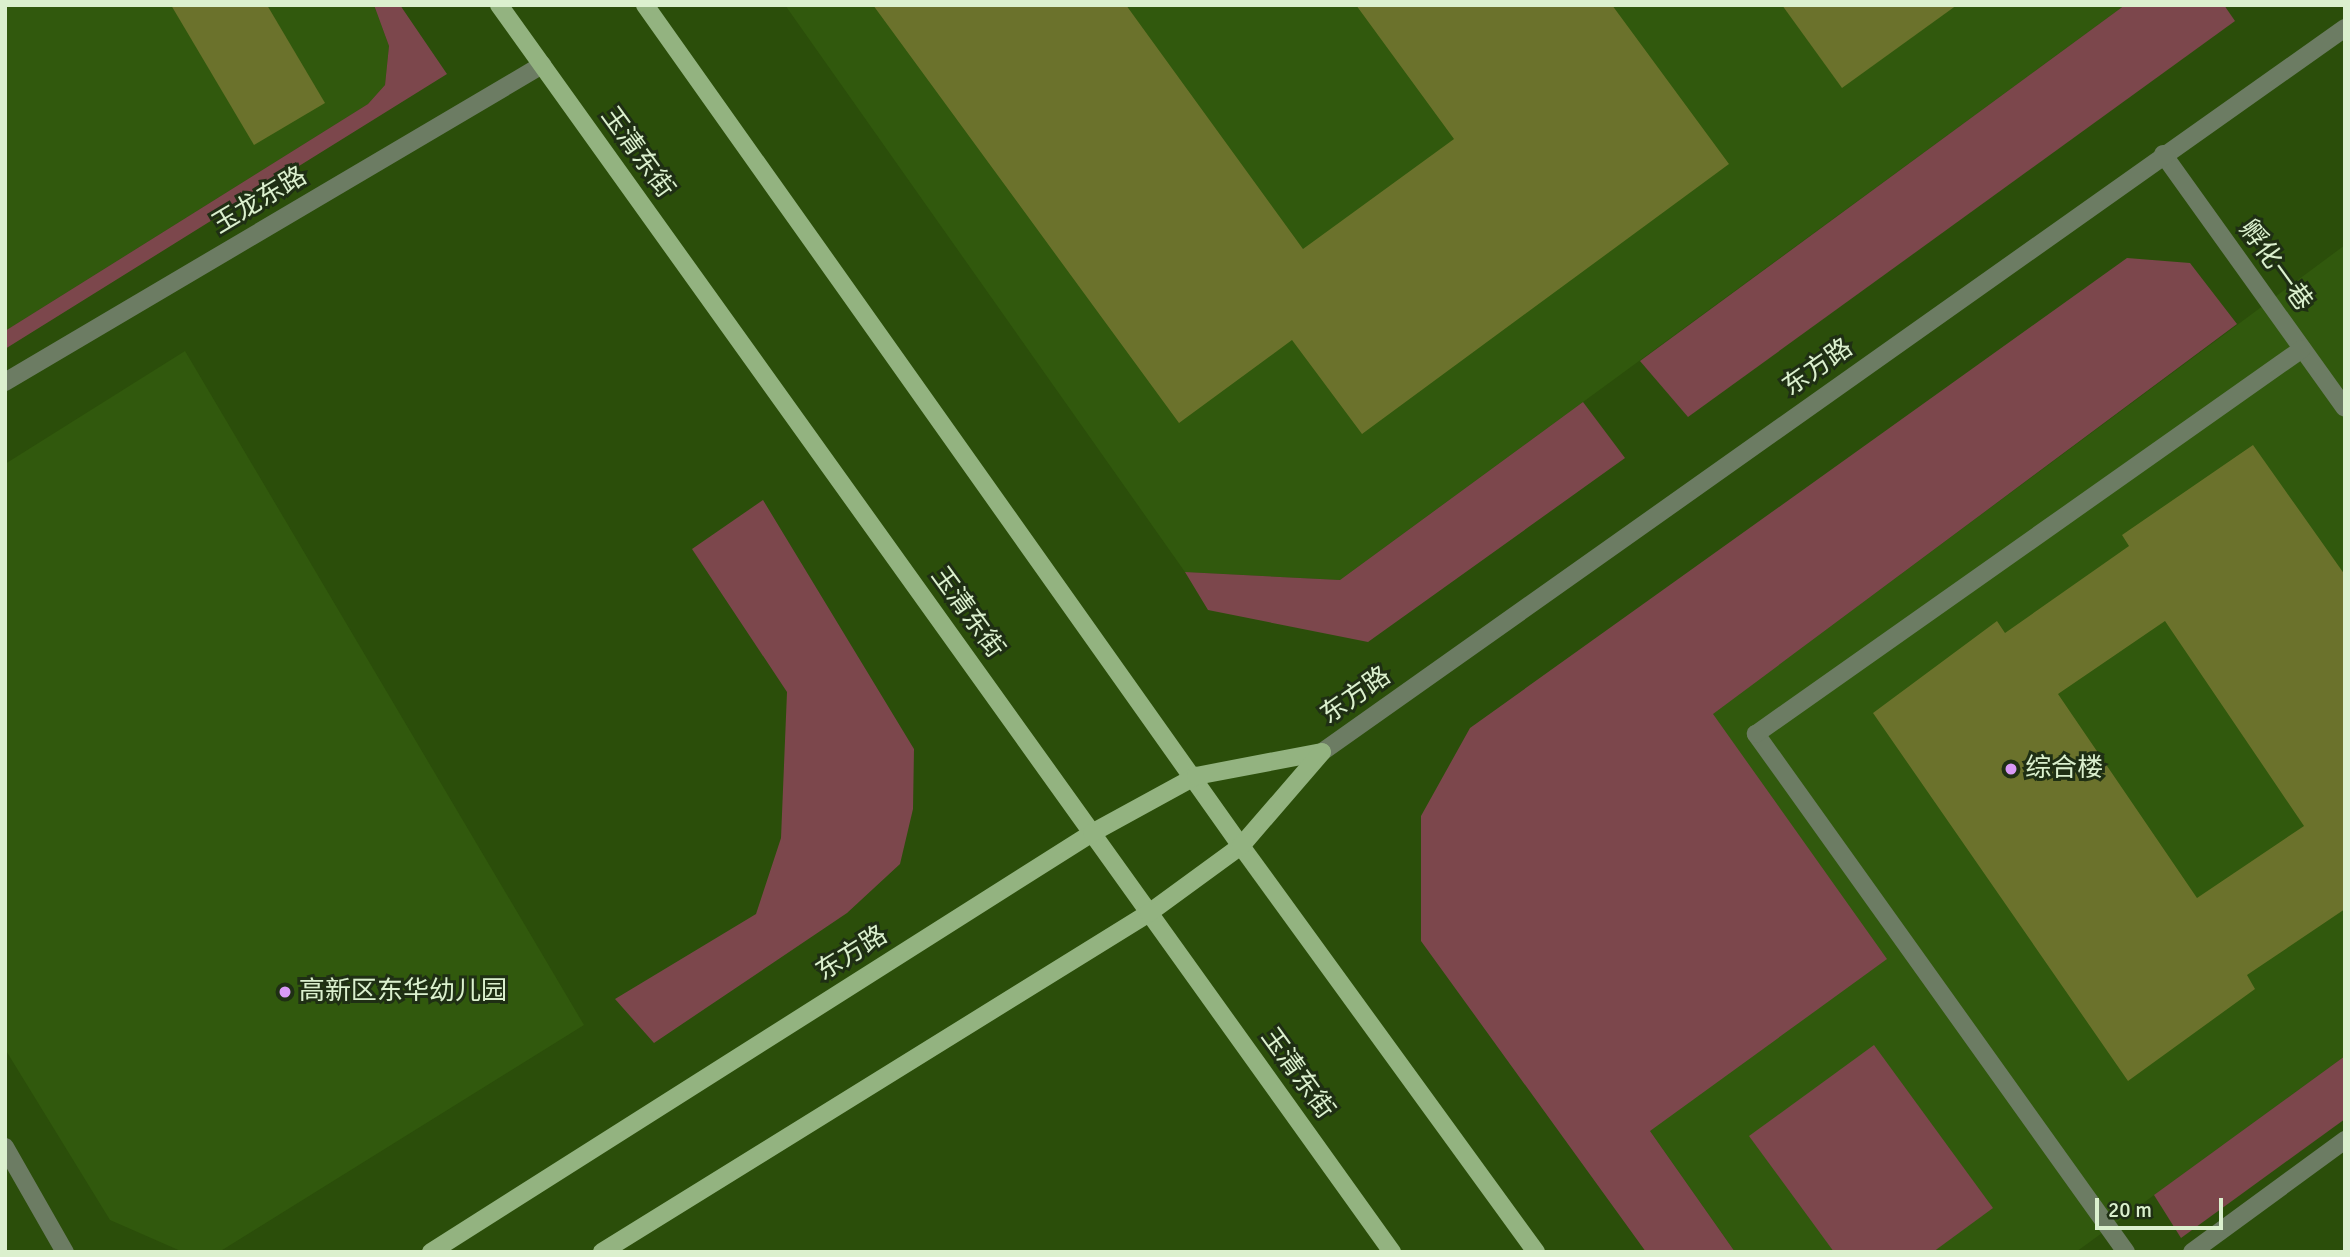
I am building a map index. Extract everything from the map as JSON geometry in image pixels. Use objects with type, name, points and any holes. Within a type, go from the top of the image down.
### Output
[{"type":"main road","name":"玉清东街","points":[[499,5],[1392,1252]]},
{"type":"main road","points":[[645,5],[1196,776],[1241,846],[1536,1252]]},
{"type":"main road","name":"东方路","points":[[431,1252],[1092,833],[1196,776],[1322,752]]},
{"type":"main road","name":"东方路","points":[[602,1252],[1149,913],[1241,846],[1322,752]]},
{"type":"street","name":"东方路","points":[[1322,752],[2163,154],[2345,28]]},
{"type":"street","name":"玉龙东路","points":[[5,382],[541,65]]},
{"type":"street","name":"孵化一巷","points":[[2163,154],[2345,408]]},
{"type":"street","points":[[2126,1252],[1755,734],[2302,349]]},
{"type":"street","points":[[2192,1252],[2345,1140]]},
{"type":"street","points":[[5,1147],[65,1252]]},
{"type":"shaded area","points":[[5,5],[374,5],[389,46],[385,85],[368,104],[5,331]]},
{"type":"shaded area","points":[[374,5],[400,5],[447,74],[5,349],[5,331],[368,104],[385,85],[389,46]]},
{"type":"shaded area","points":[[785,5],[2125,5],[1340,580],[1185,572]]},
{"type":"shaded area","points":[[2125,5],[2224,5],[2235,21],[1688,417],[1640,361]]},
{"type":"shaded area","points":[[2345,245],[2345,1056],[2076,1252],[1735,1252],[1565,1010],[1573,817]]},
{"type":"shaded area","points":[[2127,258],[2190,263],[2237,324],[1713,714],[1887,959],[1650,1131],[1735,1252],[1646,1252],[1421,941],[1421,816],[1470,728]]},
{"type":"shaded area","points":[[185,351],[584,1025],[219,1252],[183,1252],[110,1220],[5,1049],[5,464]]},
{"type":"shaded area","points":[[1583,402],[1625,458],[1368,642],[1208,610],[1185,572],[1340,580]]},
{"type":"shaded area","points":[[763,500],[914,749],[913,809],[900,864],[847,913],[654,1043],[615,999],[756,914],[781,838],[787,692],[692,549]]},
{"type":"shaded area","points":[[1874,1045],[1993,1208],[1933,1252],[1834,1252],[1749,1136]]},
{"type":"shaded area","points":[[2345,1056],[2345,1119],[2181,1238],[2154,1195]]},
{"type":"building","points":[[171,5],[267,5],[325,103],[254,145]]},
{"type":"building","points":[[873,5],[1126,5],[1303,249],[1454,139],[1356,5],[1612,5],[1729,164],[1362,434],[1292,340],[1179,423]]},
{"type":"building","points":[[1782,5],[1957,5],[1842,88]]},
{"type":"building","name":"综合楼","points":[[2253,445],[2345,575],[2345,909],[2247,975],[2255,989],[2128,1081],[1873,713],[1997,621],[2005,633],[2129,546],[2122,535]],"holes":[[[2165,621],[2304,826],[2197,898],[2058,694]]]},
{"type":"place","name":"综合楼","points":[[2011,769]]},
{"type":"place","name":"高新区东华幼儿园","points":[[285,992]]}]
